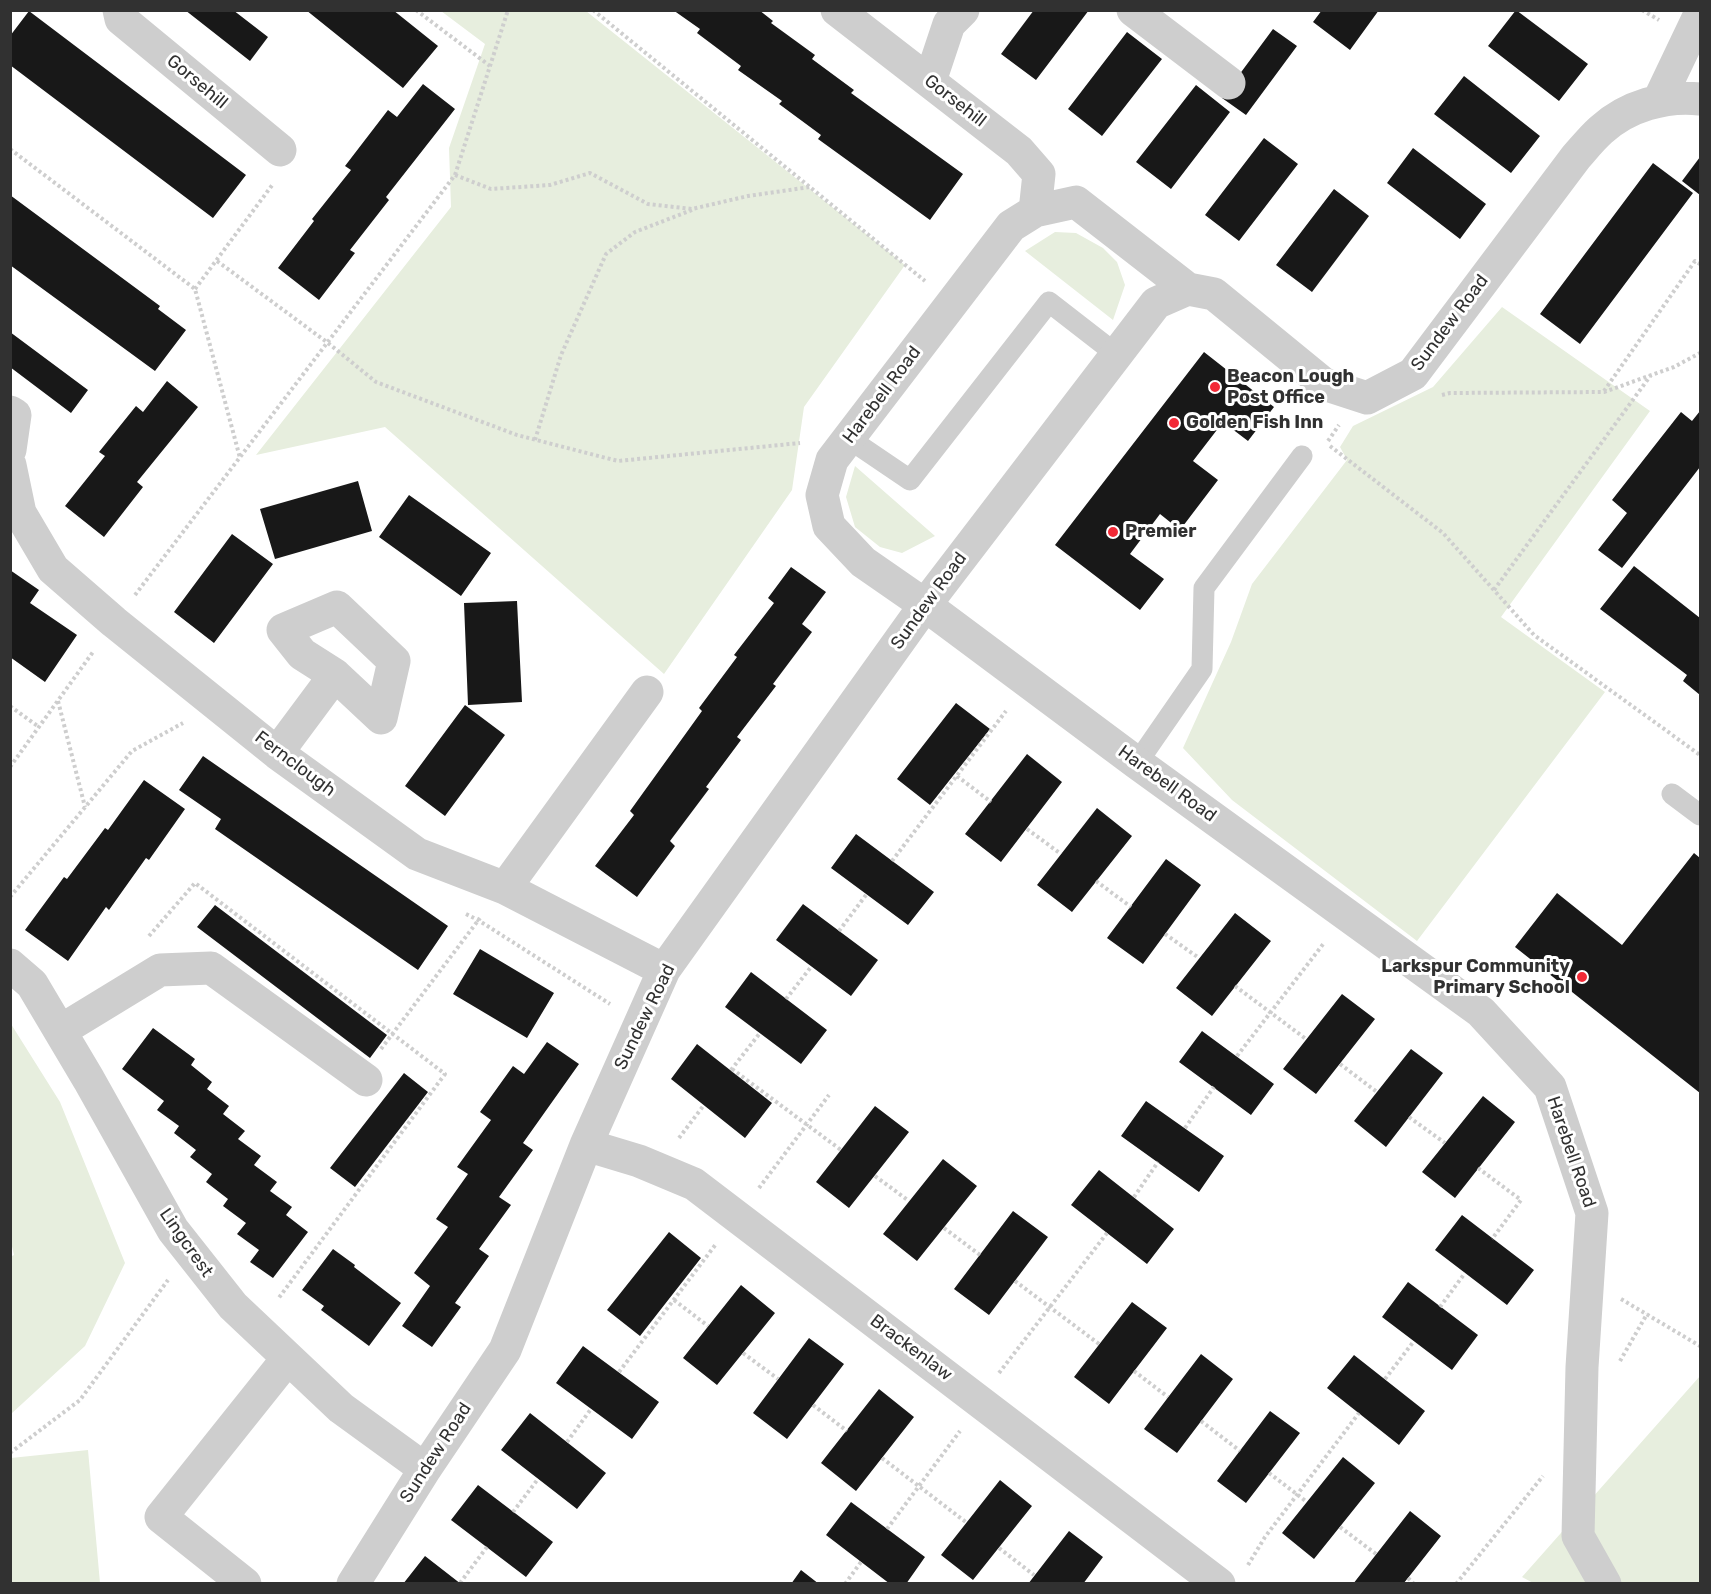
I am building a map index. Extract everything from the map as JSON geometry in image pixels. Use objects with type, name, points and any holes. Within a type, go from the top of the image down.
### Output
[{"type":"street","name":"Gorsehill","points":[[119,10],[121,19],[280,150]]},
{"type":"street","name":"Gorsehill","points":[[837,10],[1019,151],[1039,174],[1035,211]]},
{"type":"street","points":[[930,81],[949,24],[963,10]]},
{"type":"street","points":[[1133,10],[1229,83]]},
{"type":"street","points":[[1701,14],[1659,100],[1701,99]]},
{"type":"street","name":"Sundew Road","points":[[1366,398],[1413,374],[1576,157],[1602,129],[1630,111],[1659,100]]},
{"type":"street","name":"Harebell Road","points":[[1188,289],[1076,202],[1035,211],[1011,226],[832,460],[822,495],[829,526],[863,562],[1481,1012],[1550,1087],[1592,1213],[1582,1367],[1578,1536],[1605,1584]]},
{"type":"street","points":[[1188,289],[1214,294],[1324,384],[1366,398]]},
{"type":"street","name":"Sundew Road","points":[[353,1584],[425,1469],[505,1350],[586,1145],[664,970],[925,605],[1116,354],[1156,303],[1188,289]]},
{"type":"street","points":[[10,412],[15,416],[10,450]]},
{"type":"street","name":"Fernclough","points":[[10,465],[20,513],[53,569],[114,622],[277,753],[417,854],[505,888],[664,970]]},
{"type":"street","points":[[277,753],[335,675]]},
{"type":"street","points":[[505,888],[647,692]]},
{"type":"street","name":"Lingcrest","points":[[10,964],[32,984],[173,1230],[232,1306],[341,1408],[425,1469]]},
{"type":"street","points":[[60,1031],[160,970],[211,968],[363,1078]]},
{"type":"street","name":"Brackenlaw","points":[[586,1145],[639,1161],[694,1184],[1231,1579]]},
{"type":"street","points":[[245,1584],[161,1517],[288,1358]]},
{"type":"lane","points":[[848,438],[910,480],[1049,302],[1116,354]]},
{"type":"lane","points":[[1137,763],[1202,669],[1204,588],[1302,456]]},
{"type":"lane","points":[[1672,794],[1701,815]]},
{"type":"path","points":[[416,10],[490,66]]},
{"type":"path","points":[[10,767],[114,622],[455,176],[508,10]]},
{"type":"path","points":[[593,10],[952,303]]},
{"type":"path","points":[[10,149],[195,289],[240,458]]},
{"type":"path","points":[[195,289],[286,166],[280,150]]},
{"type":"path","points":[[455,176],[491,189],[550,185],[590,174],[648,204],[692,209]]},
{"type":"path","points":[[535,440],[561,355],[606,254],[635,232],[692,209],[748,196],[810,187]]},
{"type":"path","points":[[217,261],[328,343],[376,382],[517,435],[618,461],[848,438]]},
{"type":"path","points":[[1604,392],[1695,261],[1701,264]]},
{"type":"path","points":[[1440,396],[1450,393],[1604,392],[1701,353]]},
{"type":"path","points":[[1494,590],[1651,375]]},
{"type":"path","points":[[1366,398],[1365,412],[1343,419],[1326,444],[1443,533],[1534,635],[1701,755]]},
{"type":"path","points":[[892,861],[1028,681]]},
{"type":"path","points":[[58,701],[86,807]]},
{"type":"path","points":[[10,706],[39,727]]},
{"type":"path","points":[[10,897],[132,751],[188,720]]},
{"type":"path","points":[[957,776],[991,801]]},
{"type":"path","points":[[1027,829],[1061,854]]},
{"type":"path","points":[[1096,881],[1131,907]]},
{"type":"path","points":[[363,1078],[478,920],[505,888]]},
{"type":"path","points":[[839,931],[866,895]]},
{"type":"path","points":[[1237,1056],[1346,914]]},
{"type":"path","points":[[1166,934],[1199,958]]},
{"type":"path","points":[[786,999],[811,967]]},
{"type":"path","points":[[1235,986],[1306,1039]]},
{"type":"path","points":[[760,1033],[732,1070],[841,1150]]},
{"type":"path","points":[[1340,1064],[1377,1092]]},
{"type":"path","points":[[1185,1128],[1214,1087]]},
{"type":"path","points":[[1409,1117],[1445,1143]]},
{"type":"path","points":[[1134,1197],[1158,1162]]},
{"type":"path","points":[[1478,1168],[1521,1200],[1492,1239]]},
{"type":"path","points":[[875,1176],[909,1201]]},
{"type":"path","points":[[944,1228],[980,1254]]},
{"type":"path","points":[[10,1453],[80,1400],[189,1251]]},
{"type":"path","points":[[1440,1307],[1465,1273]]},
{"type":"path","points":[[1588,1280],[1701,1346]]},
{"type":"path","points":[[1015,1281],[1099,1344]]},
{"type":"path","points":[[674,1300],[708,1326]]},
{"type":"path","points":[[1385,1379],[1414,1341]]},
{"type":"path","points":[[743,1353],[778,1379]]},
{"type":"path","points":[[1134,1371],[1168,1397]]},
{"type":"path","points":[[813,1405],[847,1431]]},
{"type":"path","points":[[567,1442],[591,1409]]},
{"type":"path","points":[[1231,1579],[1359,1413]]},
{"type":"path","points":[[1201,1421],[1240,1451]]},
{"type":"path","points":[[882,1458],[967,1523]]},
{"type":"path","points":[[1269,1473],[1307,1502]]},
{"type":"path","points":[[513,1512],[538,1479]]},
{"type":"path","points":[[1340,1527],[1376,1554]]},
{"type":"path","points":[[462,1582],[487,1547]]},
{"type":"path","points":[[999,1548],[1034,1575]]},
{"type":"path","points":[[845,1584],[861,1562]]},
{"type":"path","points":[[1407,1578],[1414,1584]]},
{"type":"green space","points":[[441,11],[586,11],[905,265],[804,407],[792,490],[664,674],[385,427],[256,455],[451,207],[449,148],[485,44]]},
{"type":"green space","points":[[1055,232],[1076,233],[1103,248],[1117,262],[1125,285],[1113,320],[1025,251]]},
{"type":"green space","points":[[1502,307],[1650,411],[1501,617],[1605,692],[1417,941],[1232,800],[1183,748],[1231,642],[1252,584],[1347,460],[1340,447],[1353,426],[1433,387]]},
{"type":"green space","points":[[855,466],[935,536],[902,553],[880,547],[855,527],[846,497]]},
{"type":"green space","points":[[11,1024],[60,1102],[125,1263],[85,1346],[11,1414],[10,1257],[14,1255],[10,1238]]},
{"type":"green space","points":[[1700,1376],[1700,1583],[1535,1584],[1522,1577]]},
{"type":"green space","points":[[88,1450],[100,1583],[11,1583],[11,1458]]},
{"type":"building","points":[[185,10],[233,10],[268,37],[250,61]]},
{"type":"building","points":[[306,10],[393,10],[438,46],[403,88]]},
{"type":"building","points":[[673,10],[759,10],[773,21],[771,23],[815,55],[812,59],[854,90],[851,93],[963,174],[930,220],[818,139],[821,135],[779,104],[782,101],[738,70],[741,66],[697,33],[700,29]]},
{"type":"building","points":[[1034,10],[1089,10],[1036,80],[1001,54]]},
{"type":"building","points":[[1322,10],[1379,10],[1350,50],[1313,22]]},
{"type":"building","points":[[1516,10],[1588,64],[1559,101],[1488,46]]},
{"type":"building","points":[[29,11],[246,175],[213,218],[10,65],[10,36]]},
{"type":"building","points":[[1273,29],[1297,46],[1246,115],[1222,98]]},
{"type":"building","points":[[1127,32],[1162,59],[1102,136],[1068,109]]},
{"type":"building","points":[[1464,76],[1540,136],[1511,173],[1434,114]]},
{"type":"building","points":[[423,84],[455,109],[386,197],[389,200],[350,250],[355,253],[319,300],[278,268],[314,221],[312,219],[351,170],[345,166],[388,110],[397,117]]},
{"type":"building","points":[[1196,85],[1230,112],[1171,189],[1136,162]]},
{"type":"building","points":[[1264,138],[1298,164],[1239,241],[1205,215]]},
{"type":"building","points":[[1413,148],[1486,204],[1460,239],[1387,183]]},
{"type":"building","points":[[1700,157],[1700,195],[1682,181]]},
{"type":"building","points":[[1653,163],[1693,193],[1580,344],[1540,314]]},
{"type":"building","points":[[1334,189],[1369,216],[1312,292],[1276,265]]},
{"type":"building","points":[[10,195],[160,306],[158,309],[186,330],[155,371],[10,265]]},
{"type":"building","points":[[10,332],[88,390],[71,413],[10,367]]},
{"type":"building","points":[[1204,352],[1274,407],[1248,441],[1223,422],[1193,461],[1218,480],[1180,530],[1160,514],[1130,554],[1164,579],[1140,610],[1055,545]]},
{"type":"building","points":[[167,381],[198,407],[137,482],[143,487],[104,537],[65,506],[105,456],[99,452],[136,406],[143,412]]},
{"type":"building","points":[[1700,411],[1700,467],[1622,568],[1598,550],[1627,513],[1612,500],[1681,412],[1692,421]]},
{"type":"building","points":[[358,481],[372,531],[275,559],[260,509]]},
{"type":"building","points":[[409,495],[491,553],[461,596],[379,537]]},
{"type":"building","points":[[232,534],[273,564],[214,643],[174,612]]},
{"type":"building","points":[[1634,566],[1700,618],[1700,695],[1683,681],[1687,675],[1600,609]]},
{"type":"building","points":[[791,567],[826,592],[802,624],[812,632],[773,684],[776,686],[737,737],[741,740],[706,787],[709,789],[670,841],[675,846],[637,897],[595,866],[634,815],[630,811],[702,711],[699,708],[737,657],[734,655],[774,603],[768,598]]},
{"type":"building","points":[[10,570],[39,590],[30,603],[77,635],[45,682],[10,657]]},
{"type":"building","points":[[517,601],[522,702],[468,705],[464,603]]},
{"type":"building","points":[[956,703],[990,729],[930,805],[897,779]]},
{"type":"building","points":[[465,705],[505,735],[445,816],[405,786]]},
{"type":"building","points":[[1027,754],[1062,782],[1001,862],[965,834]]},
{"type":"building","points":[[203,756],[448,926],[418,970],[215,829],[221,819],[179,790]]},
{"type":"building","points":[[144,780],[185,809],[149,860],[146,858],[109,910],[106,907],[68,961],[25,930],[64,877],[67,879],[105,828],[108,830]]},
{"type":"building","points":[[1097,808],[1132,836],[1072,912],[1037,885]]},
{"type":"building","points":[[856,834],[934,892],[908,925],[831,868]]},
{"type":"building","points":[[1694,853],[1700,858],[1700,1093],[1515,947],[1557,893],[1622,945]]},
{"type":"building","points":[[1166,859],[1201,885],[1143,964],[1107,938]]},
{"type":"building","points":[[803,904],[878,960],[851,996],[776,940]]},
{"type":"building","points":[[215,905],[387,1035],[370,1058],[197,927]]},
{"type":"building","points":[[1235,913],[1271,941],[1212,1016],[1176,988]]},
{"type":"building","points":[[480,949],[554,993],[527,1038],[453,994]]},
{"type":"building","points":[[751,972],[827,1030],[801,1064],[725,1007]]},
{"type":"building","points":[[1342,994],[1375,1019],[1316,1094],[1283,1069]]},
{"type":"building","points":[[153,1028],[195,1059],[191,1065],[212,1082],[207,1089],[229,1106],[223,1114],[245,1131],[238,1139],[261,1156],[254,1165],[277,1182],[270,1191],[292,1207],[286,1215],[308,1232],[273,1278],[250,1262],[259,1250],[237,1234],[246,1223],[223,1206],[228,1199],[206,1182],[212,1174],[190,1157],[196,1150],[174,1133],[179,1126],[157,1110],[164,1101],[122,1069]]},
{"type":"building","points":[[1202,1031],[1274,1084],[1251,1115],[1179,1062]]},
{"type":"building","points":[[547,1042],[579,1064],[523,1143],[533,1150],[499,1197],[511,1205],[479,1249],[489,1256],[455,1303],[461,1307],[432,1347],[402,1326],[430,1286],[414,1273],[448,1227],[436,1219],[468,1174],[457,1167],[491,1120],[480,1112],[513,1066],[524,1074]]},
{"type":"building","points":[[697,1044],[772,1103],[745,1138],[671,1079]]},
{"type":"building","points":[[1411,1049],[1443,1073],[1386,1147],[1354,1121]]},
{"type":"building","points":[[404,1073],[428,1092],[355,1187],[330,1168]]},
{"type":"building","points":[[1483,1096],[1515,1122],[1455,1198],[1422,1172]]},
{"type":"building","points":[[1146,1101],[1224,1156],[1199,1192],[1121,1136]]},
{"type":"building","points":[[875,1106],[909,1132],[849,1208],[816,1182]]},
{"type":"building","points":[[943,1159],[977,1186],[917,1261],[883,1234]]},
{"type":"building","points":[[1099,1170],[1174,1229],[1147,1264],[1071,1205]]},
{"type":"building","points":[[1013,1211],[1048,1237],[989,1315],[954,1289]]},
{"type":"building","points":[[1462,1215],[1534,1270],[1507,1305],[1435,1250]]},
{"type":"building","points":[[669,1232],[701,1258],[640,1336],[607,1310]]},
{"type":"building","points":[[333,1249],[401,1303],[369,1346],[321,1310],[324,1306],[302,1290]]},
{"type":"building","points":[[1408,1282],[1478,1335],[1452,1370],[1382,1317]]},
{"type":"building","points":[[741,1285],[775,1313],[717,1385],[683,1358]]},
{"type":"building","points":[[1132,1302],[1167,1328],[1109,1404],[1074,1377]]},
{"type":"building","points":[[809,1338],[844,1364],[787,1439],[753,1413]]},
{"type":"building","points":[[583,1346],[659,1402],[632,1439],[556,1383]]},
{"type":"building","points":[[1201,1354],[1233,1379],[1177,1453],[1144,1429]]},
{"type":"building","points":[[1354,1355],[1425,1411],[1399,1445],[1327,1388]]},
{"type":"building","points":[[879,1389],[914,1417],[856,1491],[821,1463]]},
{"type":"building","points":[[1270,1411],[1300,1433],[1246,1503],[1217,1481]]},
{"type":"building","points":[[530,1413],[606,1473],[577,1509],[501,1450]]},
{"type":"building","points":[[1343,1457],[1375,1483],[1314,1559],[1282,1533]]},
{"type":"building","points":[[1000,1480],[1032,1506],[973,1580],[941,1555]]},
{"type":"building","points":[[478,1485],[553,1542],[526,1577],[451,1520]]},
{"type":"building","points":[[851,1502],[925,1557],[906,1584],[890,1584],[826,1535]]},
{"type":"building","points":[[1410,1511],[1441,1536],[1403,1584],[1353,1584]]},
{"type":"building","points":[[1069,1531],[1103,1557],[1083,1584],[1028,1584]]},
{"type":"building","points":[[425,1556],[461,1584],[403,1584]]},
{"type":"building","points":[[801,1570],[819,1584],[791,1584]]},
{"type":"place","name":"Beacon Lough Post Office","points":[[1215,387]]},
{"type":"place","name":"Golden Fish Inn","points":[[1174,423]]},
{"type":"place","name":"Premier","points":[[1113,532]]},
{"type":"place","name":"Larkspur Community Primary School","points":[[1582,977]]}]
